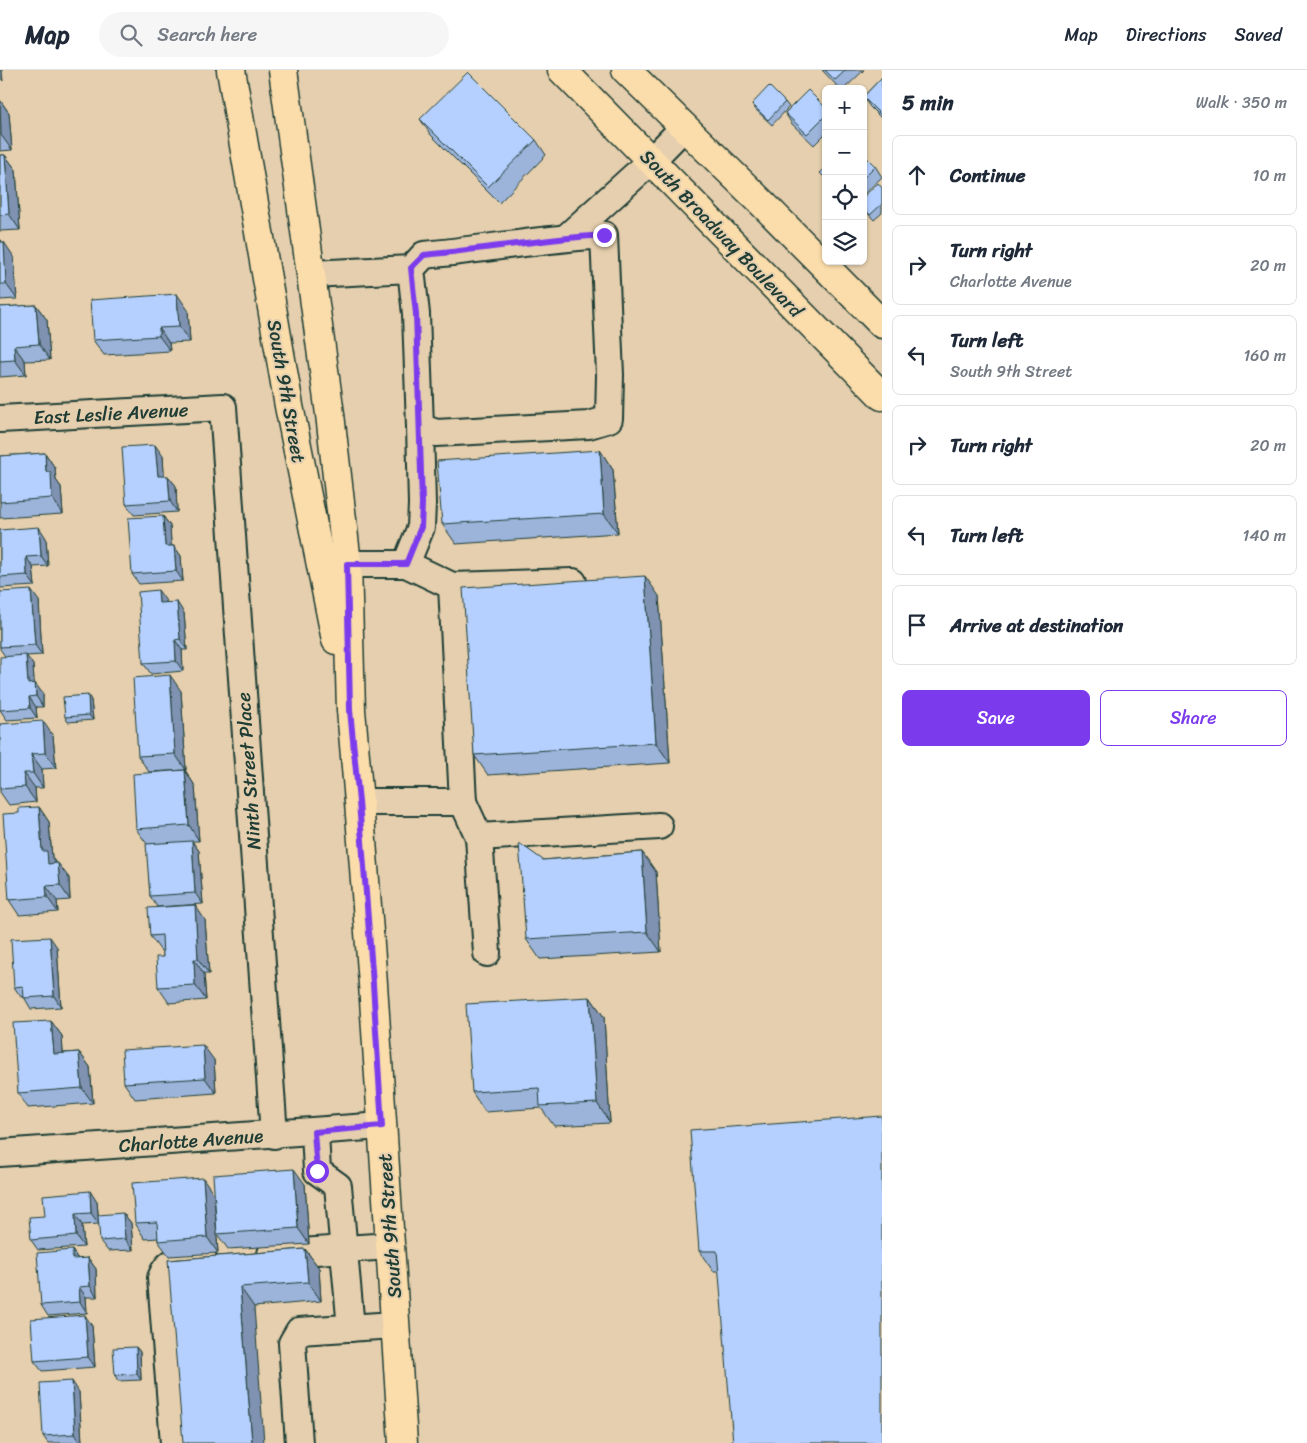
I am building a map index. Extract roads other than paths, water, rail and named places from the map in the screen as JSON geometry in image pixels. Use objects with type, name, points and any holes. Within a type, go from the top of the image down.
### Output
[{"type":"main road","name":"South 9th Street","points":[[231,70],[288,406],[350,710]]},
{"type":"main road","name":"South 9th Street","points":[[284,70],[330,414],[347,564],[350,710],[373,984],[403,1443]]},
{"type":"main road","name":"South Broadway Boulevard","points":[[562,70],[882,396]]},
{"type":"main road","points":[[626,70],[882,324]]},
{"type":"street","points":[[566,238],[651,161],[684,127]]},
{"type":"street","points":[[311,274],[411,268],[424,255],[604,235],[610,375],[609,419],[589,425],[436,433],[420,427]]},
{"type":"street","points":[[406,564],[421,527],[422,504],[416,314],[411,268]]},
{"type":"street","name":"East Leslie Avenue","points":[[0,419],[223,407]]},
{"type":"street","name":"Ninth Street Place","points":[[223,407],[274,1135]]},
{"type":"street","points":[[347,564],[406,564],[452,586],[584,582]]},
{"type":"street","points":[[452,586],[463,802],[479,837],[486,953]]},
{"type":"street","points":[[359,802],[463,802]]},
{"type":"street","points":[[479,837],[659,826]]},
{"type":"street","name":"Charlotte Avenue","points":[[0,1153],[382,1126]]},
{"type":"street","points":[[314,1132],[317,1171],[338,1186],[351,1328]]},
{"type":"street","points":[[174,1443],[161,1278],[164,1269],[173,1261],[390,1246]]},
{"type":"street","points":[[299,1443],[292,1343],[299,1331],[395,1325]]}]
